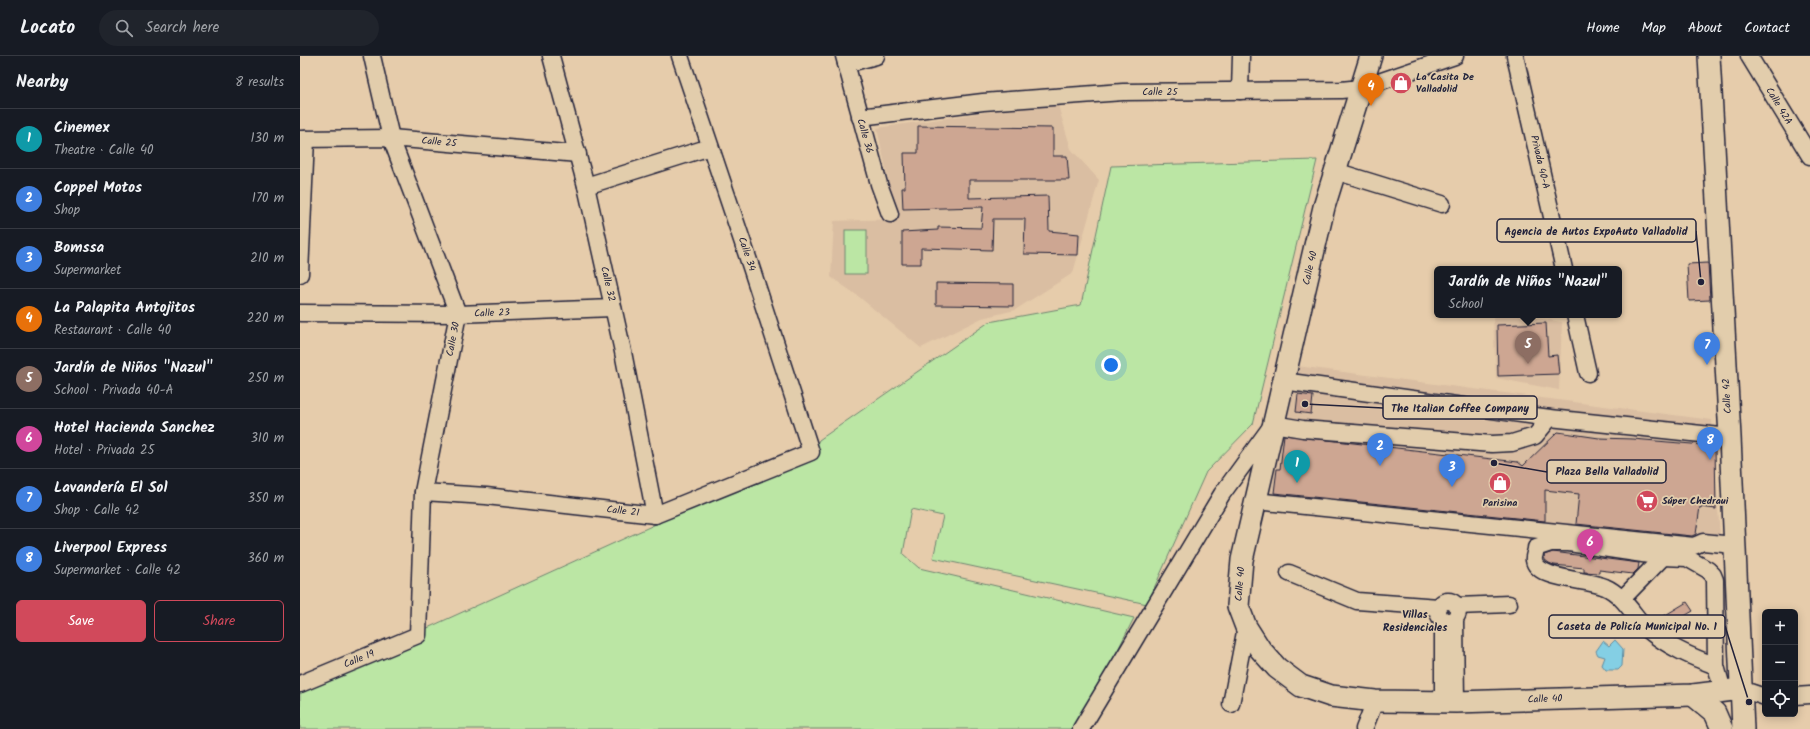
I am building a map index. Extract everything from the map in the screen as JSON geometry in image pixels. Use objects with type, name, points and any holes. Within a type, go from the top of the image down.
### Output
[{"type":"main road","name":"Calle 40","points":[[1371,56],[1324,207],[1282,381],[1242,560],[1238,606],[1246,626],[1260,649],[1277,668],[1301,686],[1331,696],[1375,701],[1449,702],[1693,695],[1732,690]]},
{"type":"main road","name":"Calle 42","points":[[1709,56],[1730,437],[1734,545],[1732,690],[1743,729]]},
{"type":"main road","points":[[1693,695],[1715,713],[1722,729]]},
{"type":"street","name":"Calle 30","points":[[372,56],[390,138],[458,314],[423,492],[418,635]]},
{"type":"street","name":"Calle 32","points":[[551,56],[586,186],[613,308],[655,515]]},
{"type":"street","name":"Calle 34","points":[[680,56],[752,267],[811,452]]},
{"type":"street","points":[[845,60],[876,56]]},
{"type":"street","points":[[1240,91],[1241,56]]},
{"type":"street","name":"Calle 25","points":[[860,117],[983,102],[1108,93],[1340,90],[1361,88],[1455,56]]},
{"type":"street","name":"Privada 40-A","points":[[1515,56],[1563,266]]},
{"type":"street","name":"Calle 42A","points":[[1749,56],[1810,156]]},
{"type":"street","name":"Calle 36","points":[[845,60],[860,117],[890,214]]},
{"type":"street","name":"Calle 25","points":[[303,139],[390,138],[578,154]]},
{"type":"street","points":[[300,274],[303,139]]},
{"type":"street","points":[[586,186],[710,147]]},
{"type":"street","points":[[1335,171],[1442,204]]},
{"type":"street","name":"Calle 23","points":[[300,313],[458,314],[613,308]]},
{"type":"street","points":[[1576,318],[1588,373]]},
{"type":"street","points":[[1282,381],[1550,418],[1730,437]]},
{"type":"street","points":[[1081,729],[1222,494],[1273,424],[1303,429],[1492,444],[1512,443],[1535,436],[1550,418]]},
{"type":"street","name":"Calle 21","points":[[423,492],[486,496],[655,515],[811,452]]},
{"type":"street","points":[[1255,501],[1694,546],[1703,542],[1734,545]]},
{"type":"street","points":[[1716,666],[1684,654],[1648,630],[1622,599],[1606,587],[1572,578],[1549,575],[1538,569],[1534,560],[1536,548],[1551,543],[1569,543],[1663,557],[1687,558],[1708,570],[1713,574],[1715,580],[1716,666],[1732,690],[1762,695]]},
{"type":"street","points":[[1622,599],[1663,557]]},
{"type":"street","points":[[1289,573],[1357,601],[1448,613],[1509,604]]},
{"type":"street","points":[[1448,613],[1449,702]]},
{"type":"street","points":[[1231,704],[1246,626]]},
{"type":"street","name":"Calle 19","points":[[300,684],[418,635]]},
{"type":"street","points":[[1798,696],[1810,695]]},
{"type":"street","points":[[1364,729],[1375,701]]},
{"type":"shaded area","points":[[1057,102],[1071,149],[1099,180],[1073,273],[1015,310],[982,318],[921,348],[858,296],[831,277],[834,221],[897,219],[877,128]]},
{"type":"shaded area","points":[[1493,318],[1536,318],[1562,322],[1559,390],[1496,378]]},
{"type":"shaded area","points":[[1297,366],[1712,420],[1721,553],[1262,507]]},
{"type":"green space","points":[[1317,160],[1253,424],[1206,472],[1147,604],[933,558],[943,516],[911,509],[903,554],[919,568],[1134,618],[1087,710],[1075,729],[300,729],[300,686],[812,453],[819,440],[989,322],[1081,305],[1111,166]]},
{"type":"green space","points":[[845,230],[867,230],[867,274],[845,274]]},
{"type":"water","points":[[1615,640],[1623,649],[1622,666],[1618,670],[1606,670],[1602,665],[1605,657],[1598,655],[1596,651],[1603,641],[1609,646]]},
{"type":"building","points":[[918,126],[1053,128],[1053,156],[1067,156],[1069,180],[969,180],[969,198],[1048,196],[1049,231],[1079,234],[1078,255],[1024,254],[1025,219],[993,219],[992,250],[921,248],[921,264],[902,264],[902,232],[938,230],[938,227],[981,228],[983,207],[903,209],[902,188],[905,188],[904,153],[918,153]]},
{"type":"building","points":[[1708,263],[1710,300],[1689,301],[1687,264]]},
{"type":"building","points":[[936,283],[1013,284],[1013,306],[936,305]]},
{"type":"building","points":[[1546,323],[1548,356],[1557,355],[1559,374],[1498,376],[1497,325]]},
{"type":"building","points":[[1298,394],[1313,396],[1311,414],[1296,412]]},
{"type":"building","points":[[1558,432],[1599,438],[1633,439],[1715,446],[1716,509],[1700,507],[1696,534],[1692,536],[1576,524],[1579,494],[1545,490],[1545,521],[1274,493],[1277,469],[1280,469],[1284,435],[1518,462],[1523,466]]},
{"type":"building","points":[[1553,552],[1639,563],[1638,569],[1633,574],[1599,570],[1599,573],[1584,572],[1584,568],[1554,565],[1549,563],[1545,560],[1544,555]]},
{"type":"building","points":[[1687,602],[1693,611],[1664,628],[1659,619]]},
{"type":"place","name":"La Casita De Valladolid","points":[[1401,83]]},
{"type":"place","name":"La Palapita Antojitos","points":[[1371,106]]},
{"type":"place","name":"Agencia de Autos ExpoAuto Valladolid","points":[[1701,282]]},
{"type":"place","name":"Jardín de Niños \"Nazul\"","points":[[1528,364]]},
{"type":"place","name":"Lavandería El Sol","points":[[1707,365]]},
{"type":"place","name":"The Italian Coffee Company","points":[[1305,404]]},
{"type":"place","name":"Liverpool Express","points":[[1710,460]]},
{"type":"place","name":"Plaza Bella Valladolid","points":[[1494,463]]},
{"type":"place","name":"Coppel Motos","points":[[1380,466]]},
{"type":"place","name":"Cinemex","points":[[1297,483]]},
{"type":"place","name":"Parisina","points":[[1500,483]]},
{"type":"place","name":"Bomssa","points":[[1452,487]]},
{"type":"place","name":"Súper Chedraui","points":[[1647,501]]},
{"type":"place","name":"Hotel Hacienda Sanchez","points":[[1590,562]]},
{"type":"place","name":"Caseta de Policía Municipal No. 1","points":[[1749,702]]},
{"type":"district","name":"Villas Residenciales","points":[[1415,621]]}]
